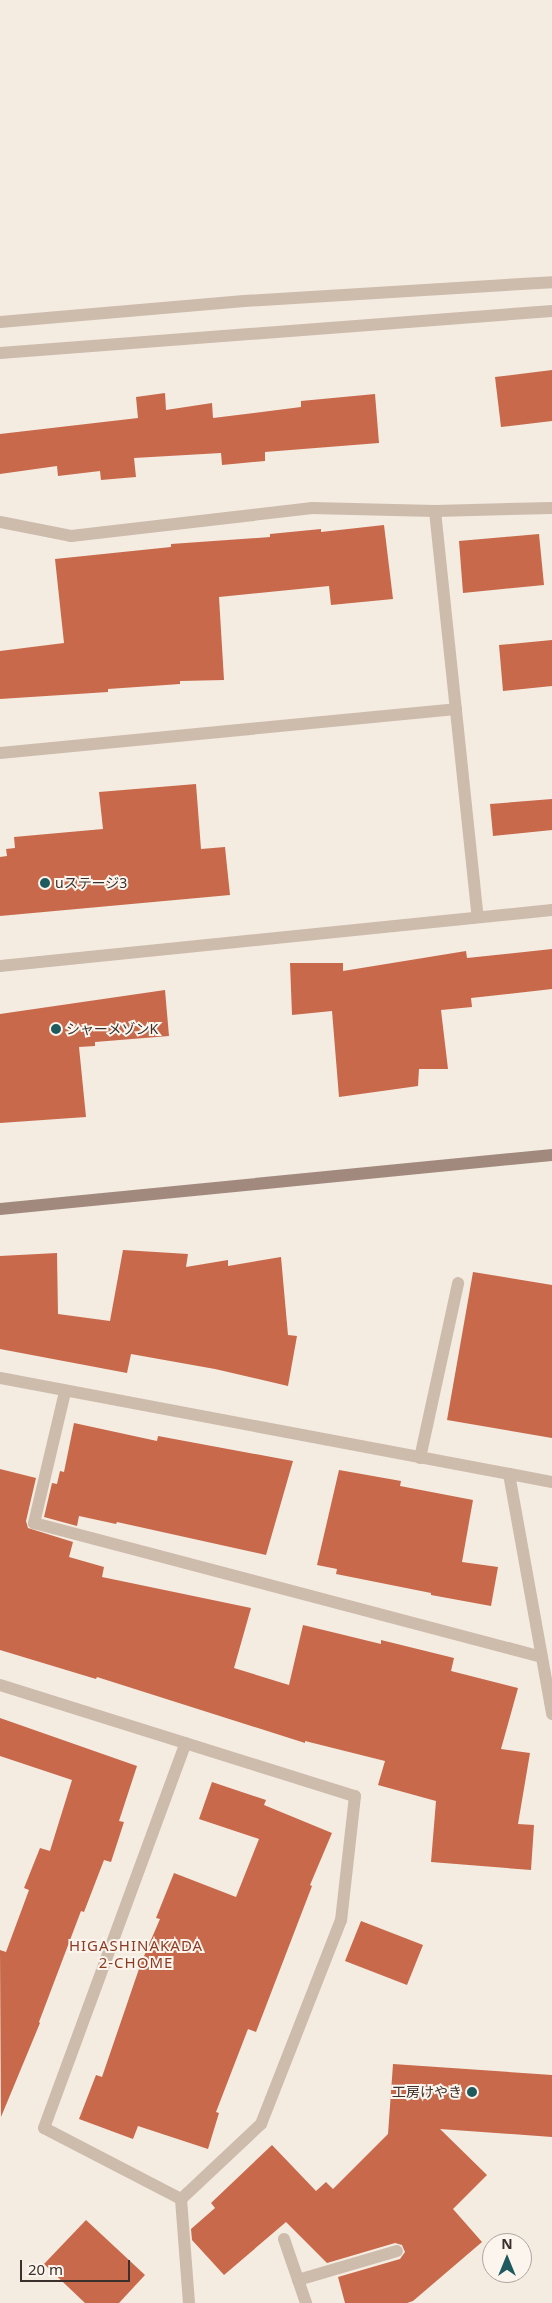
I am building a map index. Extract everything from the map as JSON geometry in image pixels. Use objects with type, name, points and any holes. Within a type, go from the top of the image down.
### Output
[{"type":"street","points":[[0,322],[244,301],[552,282]]},
{"type":"street","points":[[0,353],[552,311]]},
{"type":"street","points":[[0,522],[71,536],[312,508],[435,511],[552,508]]},
{"type":"street","points":[[435,511],[478,917]]},
{"type":"street","points":[[0,753],[456,709]]},
{"type":"street","points":[[0,966],[552,910]]},
{"type":"street","points":[[0,1209],[552,1155]]},
{"type":"street","points":[[420,1458],[458,1283]]},
{"type":"street","points":[[0,1378],[65,1392],[552,1482]]},
{"type":"street","points":[[65,1392],[34,1523],[542,1657]]},
{"type":"street","points":[[509,1474],[552,1714]]},
{"type":"street","points":[[0,1685],[355,1796],[341,1920],[261,2124],[182,2199]]},
{"type":"street","points":[[182,2199],[44,2128],[186,1743]]},
{"type":"street","points":[[182,2199],[189,2303]]},
{"type":"street","points":[[284,2239],[306,2303]]},
{"type":"street","points":[[298,2280],[397,2251]]},
{"type":"building","points":[[552,370],[552,421],[501,427],[495,377]]},
{"type":"building","points":[[165,393],[166,410],[212,403],[213,418],[301,407],[301,401],[375,394],[379,443],[265,452],[265,461],[222,465],[221,453],[134,458],[136,477],[101,480],[100,471],[58,476],[57,466],[0,474],[0,434],[138,418],[136,397]]},
{"type":"building","points":[[384,525],[393,599],[331,605],[329,586],[219,597],[224,680],[180,681],[180,684],[108,689],[108,692],[0,699],[0,651],[64,643],[55,559],[171,547],[171,544],[270,537],[270,534],[321,529],[321,532]]},
{"type":"building","points":[[539,534],[544,585],[463,593],[459,541]]},
{"type":"building","points":[[552,640],[552,686],[503,691],[499,645]]},
{"type":"building","points":[[196,784],[201,849],[225,847],[230,895],[0,916],[0,857],[7,856],[6,849],[15,848],[14,837],[103,829],[99,792]]},
{"type":"building","points":[[552,799],[552,830],[493,836],[490,804]]},
{"type":"building","points":[[552,949],[552,989],[471,998],[472,1007],[441,1010],[448,1069],[419,1069],[418,1086],[339,1097],[332,1011],[292,1015],[290,963],[343,963],[343,971],[466,951],[467,958]]},
{"type":"building","points":[[165,990],[169,1036],[95,1042],[95,1046],[79,1047],[86,1117],[0,1123],[0,1014]]},
{"type":"building","points":[[123,1250],[188,1254],[186,1267],[228,1260],[228,1266],[281,1257],[288,1335],[297,1336],[288,1386],[215,1369],[131,1354],[127,1373],[0,1349],[0,1256],[57,1253],[58,1314],[110,1321]]},
{"type":"building","points":[[473,1272],[552,1285],[552,1438],[447,1420]]},
{"type":"building","points":[[74,1423],[157,1441],[158,1436],[293,1461],[266,1555],[117,1522],[116,1524],[79,1516],[77,1526],[44,1517],[52,1483],[57,1484],[60,1471],[64,1472]]},
{"type":"building","points":[[0,1469],[36,1478],[26,1521],[28,1528],[73,1542],[69,1557],[104,1567],[102,1577],[251,1608],[234,1668],[289,1685],[303,1625],[381,1644],[381,1640],[454,1658],[451,1671],[518,1688],[501,1749],[530,1753],[518,1824],[534,1825],[531,1870],[431,1862],[436,1801],[378,1785],[385,1761],[305,1741],[305,1743],[97,1677],[96,1679],[0,1650]]},
{"type":"building","points":[[339,1470],[401,1481],[400,1486],[473,1500],[462,1562],[498,1567],[491,1606],[336,1574],[337,1569],[317,1565]]},
{"type":"building","points":[[0,1718],[137,1766],[119,1821],[124,1822],[111,1862],[104,1860],[84,1912],[81,1911],[40,2023],[1,2117],[0,1950],[6,1952],[29,1890],[24,1888],[40,1848],[50,1851],[72,1780],[0,1756]]},
{"type":"building","points":[[212,1782],[266,1800],[264,1805],[332,1833],[310,1885],[312,1886],[256,2032],[248,2029],[216,2112],[219,2113],[208,2149],[138,2126],[133,2139],[79,2119],[96,2075],[102,2077],[141,1963],[160,1919],[156,1918],[174,1873],[236,1897],[259,1839],[199,1819]]},
{"type":"building","points":[[361,1921],[423,1945],[407,1985],[345,1961]]},
{"type":"building","points":[[393,2064],[552,2075],[552,2137],[440,2129],[487,2175],[453,2209],[482,2242],[413,2301],[407,2303],[345,2303],[338,2277],[400,2259],[405,2252],[402,2245],[395,2243],[327,2263],[286,2222],[224,2275],[192,2240],[191,2229],[215,2208],[211,2203],[272,2145],[316,2191],[326,2182],[333,2189],[388,2134]]},
{"type":"building","points":[[86,2220],[145,2275],[119,2303],[85,2303],[44,2264]]},
{"type":"place","name":"uステージ3","points":[[45,883]]},
{"type":"place","name":"シャーメゾンK","points":[[56,1029]]},
{"type":"place","name":"工房けやき","points":[[472,2092]]},
{"type":"district","name":"HIGASHINAKADA 2-CHOME","points":[[136,1954]]}]
